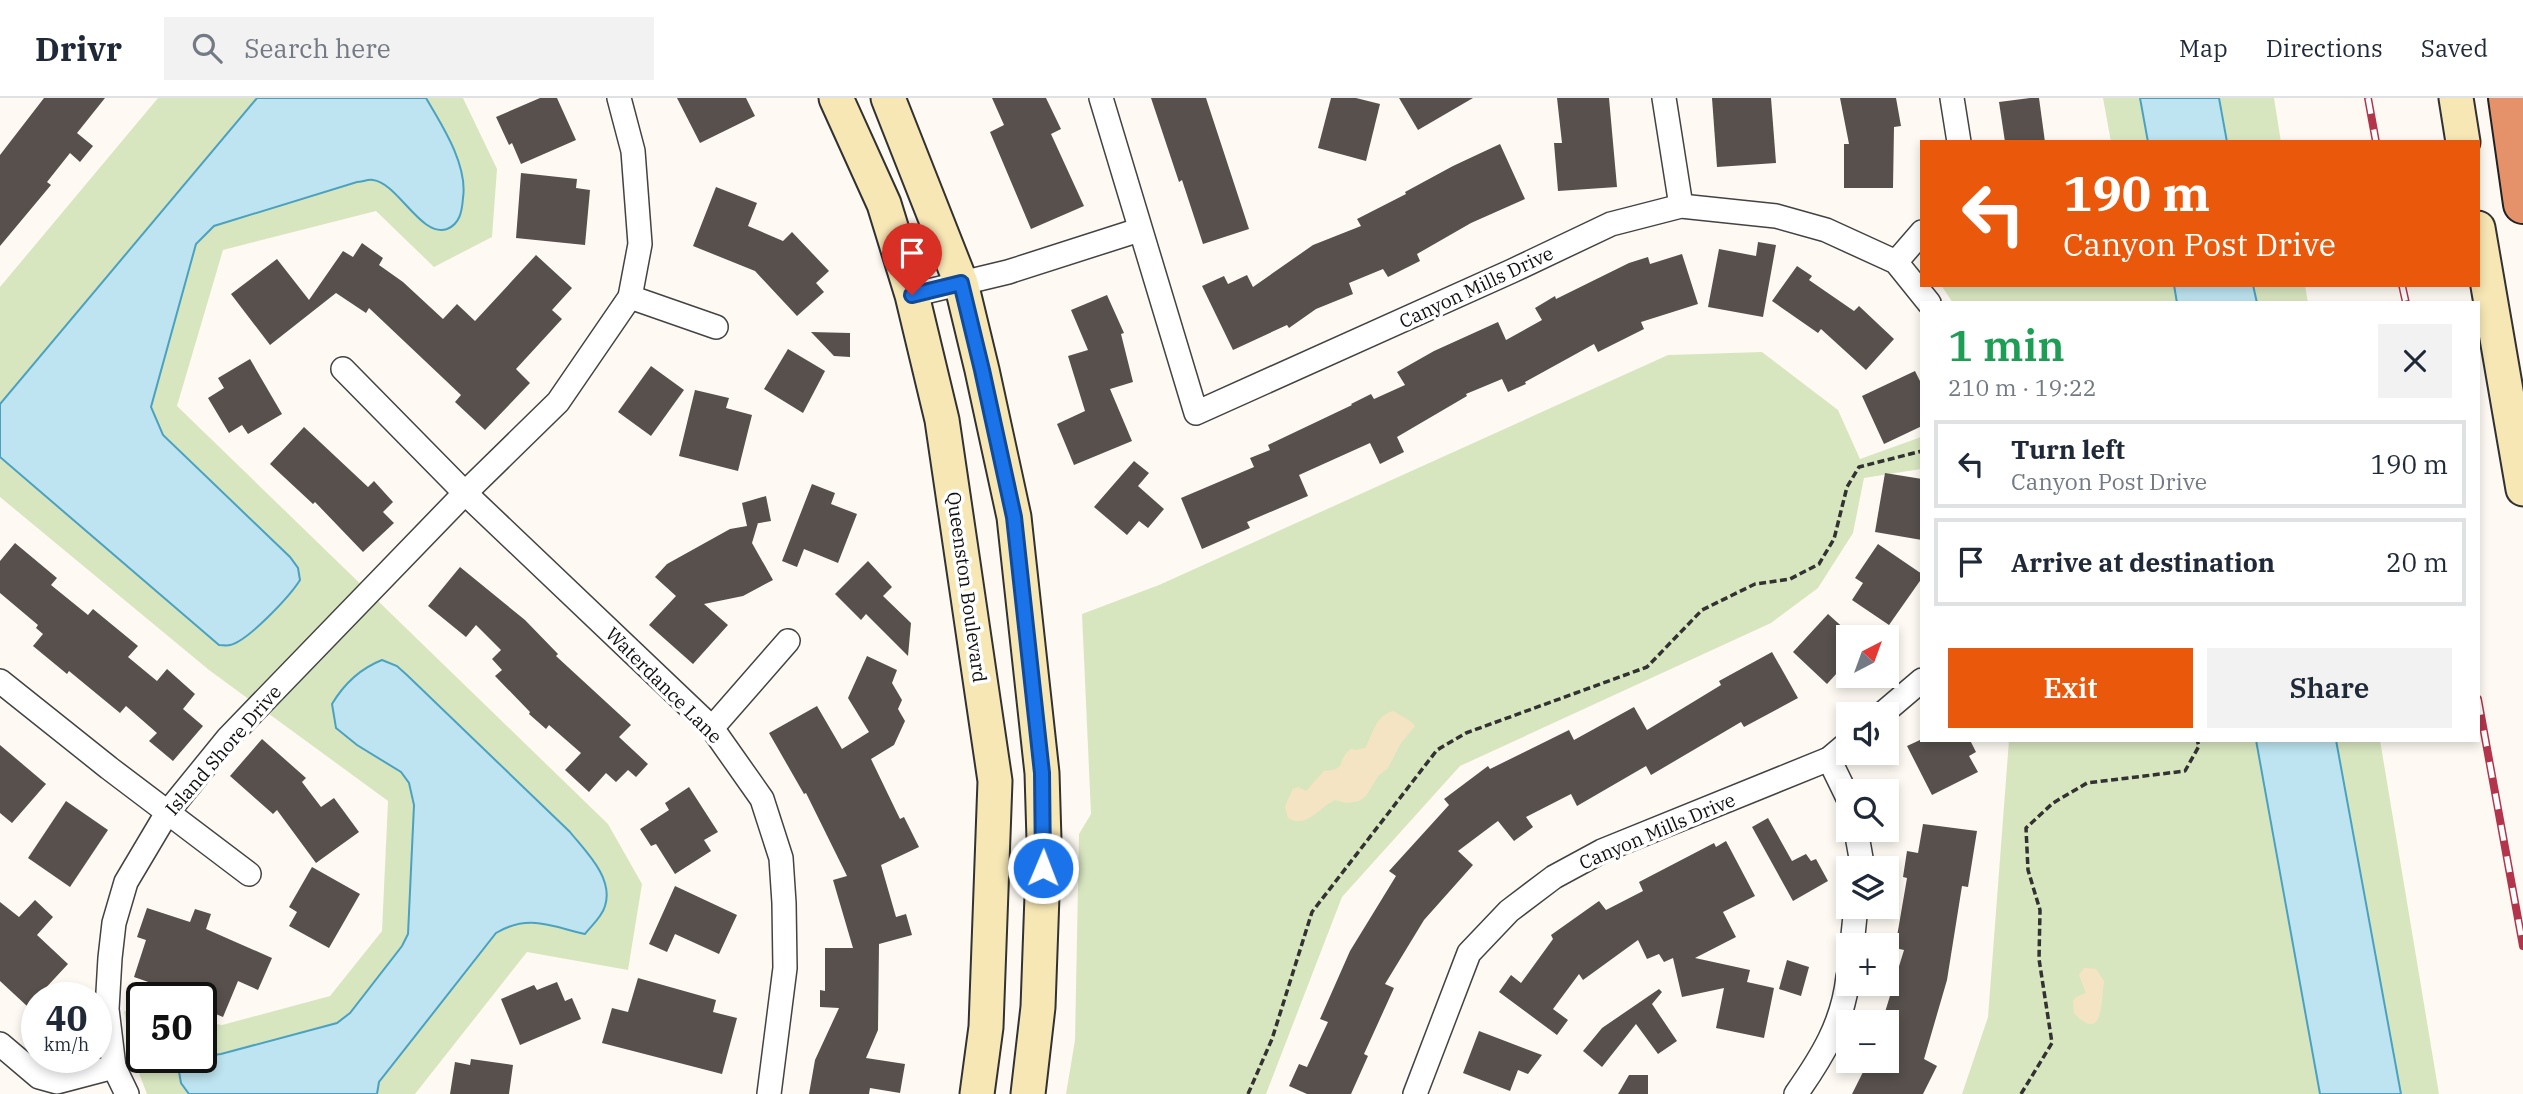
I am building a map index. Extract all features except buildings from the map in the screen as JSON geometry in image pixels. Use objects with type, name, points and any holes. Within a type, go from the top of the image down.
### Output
[{"type":"highway","points":[[2508,98],[2523,204]]},
{"type":"main road","name":"Queenston Boulevard","points":[[836,98],[884,204],[912,295],[942,420],[995,781],[986,1027],[977,1094]]},
{"type":"main road","points":[[888,98],[961,283],[1014,517],[1042,773],[1044,840],[1038,1007],[1028,1094]]},
{"type":"main road","points":[[2456,98],[2463,140]]},
{"type":"main road","points":[[2480,240],[2523,489]]},
{"type":"main road","points":[[995,781],[1042,773]]},
{"type":"street","points":[[620,98],[633,151],[640,244],[630,297],[716,327]]},
{"type":"street","points":[[912,295],[1008,272],[1139,230],[1101,98]]},
{"type":"street","points":[[1664,98],[1681,206]]},
{"type":"street","points":[[1952,98],[1959,140]]},
{"type":"street","name":"Canyon Mills Drive","points":[[1139,230],[1196,413],[1611,224],[1681,206],[1776,216],[1826,230],[1896,262],[1927,301]]},
{"type":"street","points":[[1896,262],[1920,234]]},
{"type":"street","name":"Island Shore Drive","points":[[127,1094],[114,1067],[107,1009],[114,923],[126,882],[166,813],[228,738],[465,493],[558,402],[630,297]]},
{"type":"street","name":"Waterdance Lane","points":[[343,369],[465,493],[712,728],[762,799],[780,858],[784,903],[785,968],[769,1094]]},
{"type":"street","points":[[712,728],[788,641]]},
{"type":"street","points":[[0,681],[166,813],[249,874]]},
{"type":"street","points":[[1896,702],[1920,682]]},
{"type":"street","name":"Canyon Mills Drive","points":[[1415,1094],[1469,953],[1509,911],[1554,877],[1602,851],[1829,758],[1836,752]]},
{"type":"street","points":[[1829,758],[1839,779]]},
{"type":"street","points":[[1796,1094],[1838,1024],[1844,996]]},
{"type":"street","points":[[0,1044],[39,1077],[57,1082],[114,1067]]},
{"type":"path","points":[[1248,1094],[1272,1039],[1312,912],[1437,750],[1466,733],[1647,667],[1702,610],[1755,584],[1790,579],[1819,565],[1834,539],[1847,487],[1859,467],[1920,452]]},
{"type":"path","points":[[2021,1094],[2052,1042],[2039,959],[2040,910],[2028,870],[2026,828],[2053,803],[2087,783],[2185,771],[2199,746],[2198,742]]},
{"type":"green space","points":[[158,98],[463,98],[497,169],[492,237],[434,267],[376,211],[223,250],[177,406],[608,824],[642,884],[628,970],[527,952],[415,1094],[147,1094],[139,1073],[217,1073],[217,1024],[330,996],[382,931],[388,801],[209,670],[0,497],[0,287]]},
{"type":"green space","points":[[2103,98],[2274,98],[2281,140],[2111,140]]},
{"type":"green space","points":[[1942,287],[2305,287],[2308,301],[1952,301]]},
{"type":"green space","points":[[1762,352],[1838,410],[1860,459],[1920,437],[1920,469],[1864,478],[1853,533],[1818,588],[1771,623],[1460,766],[1342,897],[1266,1094],[1066,1094],[1075,1040],[1079,834],[1091,814],[1082,614],[1159,585],[1668,355]]},
{"type":"green space","points":[[2009,742],[2380,742],[2439,1094],[1962,1094],[1988,1017]]},
{"type":"sand","points":[[1393,711],[1415,726],[1366,796],[1359,801],[1347,803],[1335,800],[1301,821],[1288,818],[1285,806],[1293,789],[1298,787],[1306,791],[1324,771],[1337,769],[1351,749],[1365,748],[1382,717]]},
{"type":"sand","points":[[2084,968],[2096,969],[2104,981],[2099,1016],[2096,1022],[2091,1024],[2084,1022],[2074,1013],[2073,1001],[2086,993],[2079,975]]},
{"type":"water","points":[[257,98],[426,98],[458,159],[464,185],[458,220],[447,229],[437,230],[428,226],[382,183],[367,180],[214,226],[196,244],[151,407],[163,435],[290,557],[298,568],[300,580],[257,627],[238,642],[219,645],[0,457],[0,404]]},
{"type":"water","points":[[2140,98],[2219,98],[2227,140],[2148,140]]},
{"type":"water","points":[[2174,287],[2253,287],[2257,301],[2177,301]]},
{"type":"water","points":[[382,660],[397,666],[570,832],[597,866],[606,885],[604,910],[585,934],[539,923],[518,924],[496,933],[379,1082],[377,1094],[189,1094],[181,1083],[179,1073],[217,1073],[217,1055],[337,1023],[350,1013],[402,946],[408,934],[414,805],[409,783],[401,772],[357,745],[336,728],[332,704],[353,678]]},
{"type":"water","points":[[2256,742],[2336,742],[2401,1094],[2320,1094]]},
{"type":"railway","points":[[2368,98],[2376,140]]},
{"type":"railway","points":[[2402,287],[2406,301]]},
{"type":"railway","points":[[2480,710],[2523,946]]},
{"type":"route","points":[[912,295],[961,283],[982,370],[1014,517],[1042,773],[1043,868]]}]
